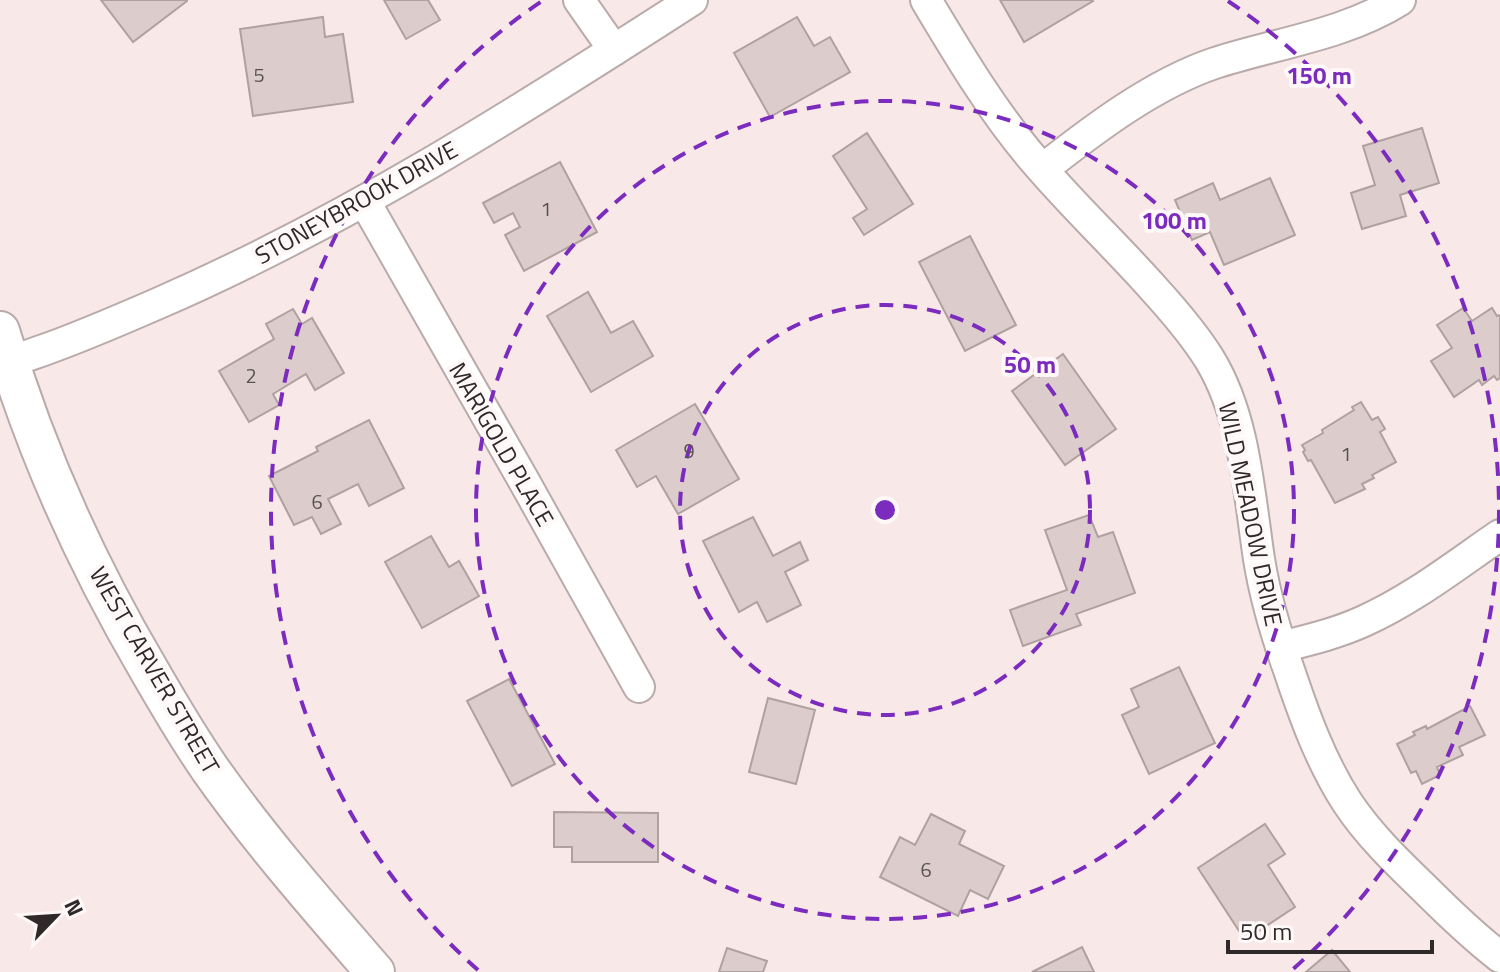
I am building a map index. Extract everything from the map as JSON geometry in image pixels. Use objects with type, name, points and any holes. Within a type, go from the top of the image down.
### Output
[{"type":"street","points":[[579,0],[614,50]]},
{"type":"street","name":"STONEYBROOK DRIVE","points":[[3,352],[106,326],[263,255],[365,202],[692,0]]},
{"type":"street","name":"WILD MEADOW DRIVE","points":[[926,0],[956,52],[1043,169],[1176,314],[1210,360],[1232,410],[1259,562],[1281,647],[1330,772],[1371,834],[1468,931],[1500,957]]},
{"type":"street","points":[[1043,169],[1106,121],[1190,74],[1214,64],[1326,33],[1384,10],[1400,0]]},
{"type":"street","name":"MARIGOLD PLACE","points":[[365,202],[639,687]]},
{"type":"street","name":"WEST CARVER STREET","points":[[3,352],[48,469],[83,546],[121,623],[167,700],[210,768],[258,832],[375,972]]},
{"type":"street","points":[[1281,647],[1361,623],[1389,609],[1500,535]]},
{"type":"building","points":[[101,0],[187,0],[187,1],[133,42]]},
{"type":"building","points":[[384,0],[428,0],[440,20],[406,39]]},
{"type":"building","points":[[1000,0],[1092,0],[1093,1],[1024,42]]},
{"type":"building","points":[[323,17],[325,37],[343,34],[353,102],[253,116],[240,29]]},
{"type":"building","points":[[797,17],[814,46],[830,37],[850,72],[770,117],[734,53]]},
{"type":"building","points":[[1422,128],[1439,183],[1400,195],[1406,216],[1362,229],[1351,193],[1375,185],[1363,146]]},
{"type":"building","points":[[867,133],[913,204],[864,235],[853,218],[867,209],[833,156]]},
{"type":"building","points":[[560,162],[597,232],[524,271],[505,235],[520,227],[513,213],[494,223],[483,203]]},
{"type":"building","points":[[1270,178],[1295,235],[1224,265],[1210,232],[1192,240],[1175,200],[1213,183],[1220,200]]},
{"type":"building","points":[[970,236],[1016,325],[965,351],[919,262]]},
{"type":"building","points":[[588,292],[611,333],[633,321],[653,356],[591,392],[547,316]]},
{"type":"building","points":[[1463,308],[1472,321],[1492,308],[1497,316],[1500,315],[1500,378],[1497,380],[1494,376],[1482,385],[1479,380],[1454,397],[1431,361],[1452,348],[1437,325]]},
{"type":"building","points":[[293,309],[302,324],[312,318],[344,373],[315,390],[306,374],[273,394],[279,405],[249,422],[219,371],[274,339],[266,324]]},
{"type":"building","points":[[1063,354],[1116,429],[1065,465],[1012,391]]},
{"type":"building","points":[[1361,402],[1372,420],[1378,417],[1385,429],[1380,432],[1396,462],[1372,475],[1374,478],[1362,484],[1365,489],[1335,503],[1311,460],[1308,461],[1302,445],[1323,433],[1322,430],[1354,410],[1352,407]]},
{"type":"building","points":[[695,404],[739,479],[678,514],[656,476],[637,487],[616,450]]},
{"type":"building","points":[[369,420],[404,488],[369,506],[358,484],[328,499],[341,524],[321,534],[312,517],[294,525],[269,476]]},
{"type":"building","points":[[1089,515],[1098,537],[1113,532],[1135,593],[1076,614],[1081,625],[1023,646],[1010,610],[1067,590],[1045,530]]},
{"type":"building","points":[[753,517],[773,556],[800,542],[808,560],[785,572],[801,605],[767,622],[757,602],[739,612],[703,541]]},
{"type":"building","points":[[431,536],[449,567],[459,561],[479,596],[422,628],[385,562]]},
{"type":"building","points":[[1179,667],[1215,743],[1149,774],[1122,715],[1139,707],[1131,689]]},
{"type":"building","points":[[509,679],[555,764],[512,786],[467,701]]},
{"type":"building","points":[[768,698],[815,710],[796,784],[749,772]]},
{"type":"building","points":[[1470,706],[1485,735],[1459,747],[1463,755],[1437,767],[1440,775],[1422,784],[1416,771],[1411,773],[1397,744],[1415,735],[1413,732],[1426,726],[1427,729]]},
{"type":"building","points":[[554,812],[658,813],[658,862],[572,862],[572,847],[554,847]]},
{"type":"building","points":[[931,814],[965,831],[959,844],[1004,866],[988,899],[970,890],[958,916],[880,877],[900,837],[915,845]]},
{"type":"building","points":[[1265,824],[1285,854],[1268,865],[1295,907],[1245,940],[1198,868]]},
{"type":"building","points":[[1082,947],[1094,972],[1032,972]]},
{"type":"building","points":[[727,948],[767,961],[763,972],[719,972]]},
{"type":"building","points":[[1332,950],[1350,972],[1306,972]]}]
